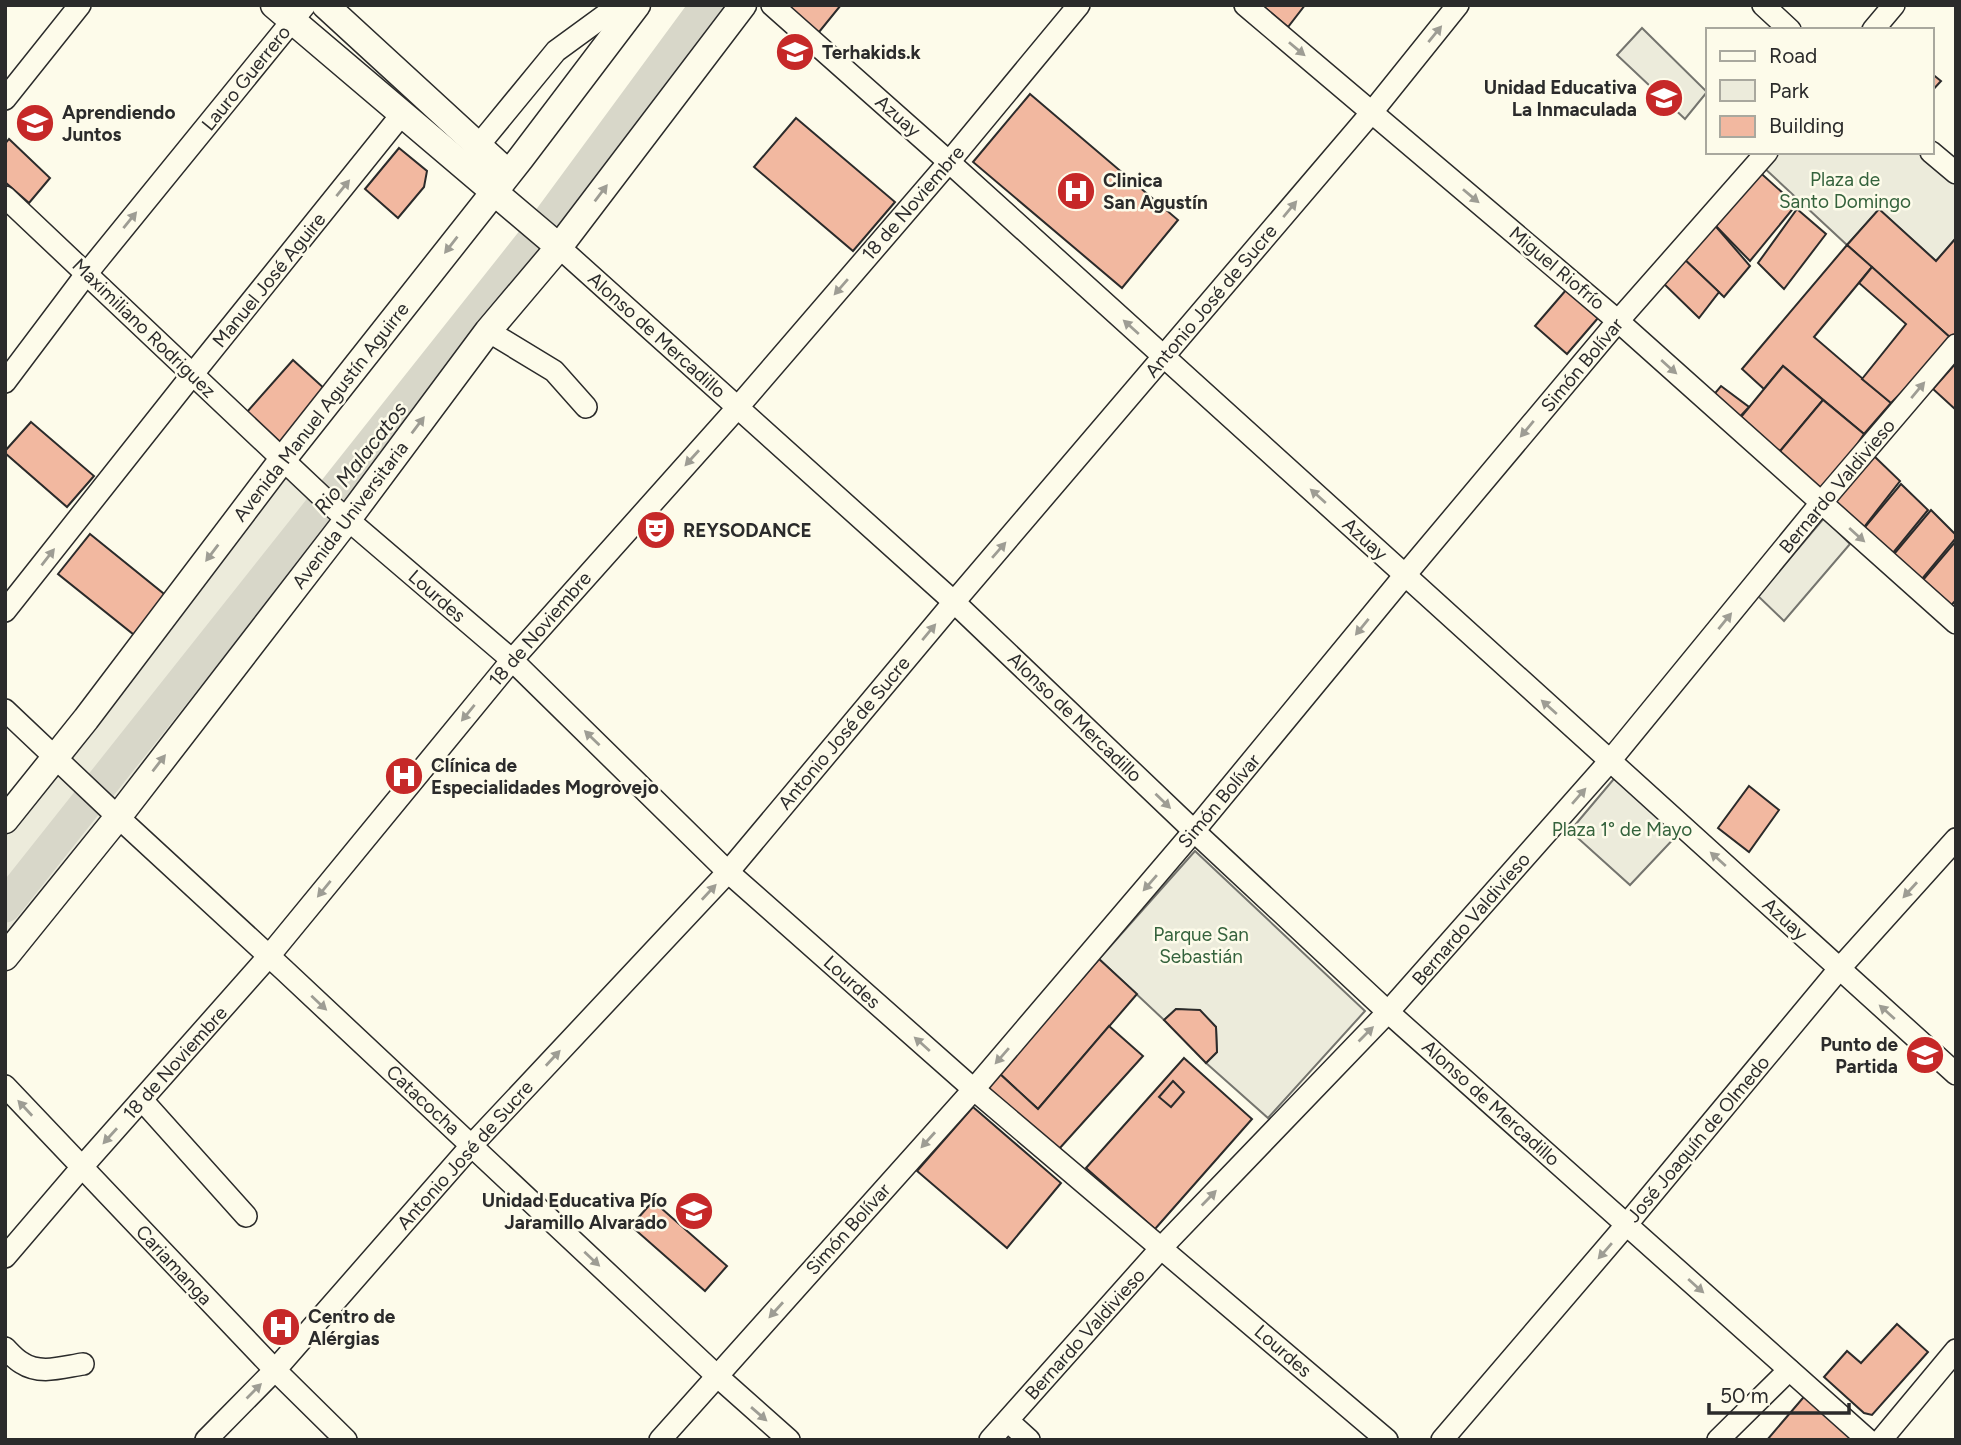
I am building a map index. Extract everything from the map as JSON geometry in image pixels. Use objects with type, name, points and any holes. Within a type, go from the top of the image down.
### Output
[{"type":"main road","name":"Alonso de Mercadillo","points":[[325,5],[441,129],[552,241]]},
{"type":"main road","name":"Avenida Manuel Agustín Aguirre","points":[[5,820],[61,763],[291,467],[637,5]]},
{"type":"main road","name":"Avenida Universitaria","points":[[5,957],[110,810],[340,513],[488,331],[552,241],[743,5]]},
{"type":"main road","name":"Alonso de Mercadillo","points":[[290,10],[402,114],[478,146],[501,188]]},
{"type":"street","points":[[5,99],[80,5]]},
{"type":"street","points":[[478,146],[556,51],[619,5]]},
{"type":"street","name":"Azuay","points":[[772,5],[1956,1074]]},
{"type":"street","name":"18 de Noviembre","points":[[5,1257],[269,956],[512,660],[738,407],[949,162],[1079,5]]},
{"type":"street","name":"Miguel Riofrío","points":[[1245,5],[1618,321],[1956,623]]},
{"type":"street","name":"Antonio José de Sucre","points":[[206,1440],[275,1370],[471,1146],[728,872],[954,602],[1372,112],[1458,5]]},
{"type":"street","points":[[1763,5],[1788,28]]},
{"type":"street","points":[[1875,28],[1894,5]]},
{"type":"street","name":"Lauro Guerrero","points":[[5,382],[290,10]]},
{"type":"street","name":"Manuel José Aguire","points":[[5,611],[402,114]]},
{"type":"street","name":"Simón Bolívar","points":[[660,1440],[974,1089],[1194,831],[1618,321],[1765,154]]},
{"type":"street","points":[[1933,154],[1956,173]]},
{"type":"street","name":"Maximiliano Rodriguez","points":[[5,197],[340,513]]},
{"type":"street","name":"Alonso de Mercadillo","points":[[552,241],[954,602],[1388,1012],[1868,1440]]},
{"type":"street","points":[[488,331],[554,371],[586,407]]},
{"type":"street","name":"Bernardo Valdivieso","points":[[990,1440],[1162,1247],[1388,1012],[1609,762],[1821,503],[1956,345]]},
{"type":"street","name":"Lourdes","points":[[340,513],[512,660],[728,872],[974,1089],[1387,1440]]},
{"type":"street","name":"Catacocha","points":[[5,710],[717,1376],[789,1440]]},
{"type":"street","name":"José Joaquín de Olmedo","points":[[1443,1440],[1628,1224],[1840,968],[1956,839]]},
{"type":"street","name":"Cariamanga","points":[[5,1086],[275,1370],[346,1440]]},
{"type":"street","points":[[142,1100],[246,1216]]},
{"type":"street","points":[[5,1348],[21,1363],[43,1370],[83,1364]]},
{"type":"street","points":[[1881,1440],[1956,1350]]},
{"type":"street","points":[[1718,1440],[1789,1370]]},
{"type":"street","points":[[1008,1421],[1029,1440]]},
{"type":"green space","points":[[1642,28],[1706,93],[1685,119],[1617,55]]},
{"type":"green space","name":"Plaza de Santo Domingo","points":[[1771,154],[1921,154],[1956,184],[1956,238],[1936,261],[1879,210],[1847,245],[1761,165]]},
{"type":"green space","points":[[283,459],[348,519],[5,956],[5,820]]},
{"type":"green space","points":[[1824,518],[1850,544],[1784,621],[1758,596]]},
{"type":"green space","name":"Plaza 1° de Mayo","points":[[1618,774],[1680,832],[1630,885],[1570,831]]},
{"type":"green space","name":"Parque San Sebastián","points":[[1195,851],[1365,1011],[1268,1118],[1206,1063],[1217,1052],[1216,1027],[1200,1011],[1176,1009],[1164,1020],[1099,959]]},
{"type":"building","points":[[779,5],[841,5],[815,37]]},
{"type":"building","points":[[1262,5],[1305,5],[1288,27]]},
{"type":"building","points":[[1933,75],[1941,81],[1933,90]]},
{"type":"building","name":"Clinica San Agustín","points":[[1030,94],[1178,220],[1122,288],[973,162]]},
{"type":"building","points":[[796,118],[895,202],[853,251],[754,167]]},
{"type":"building","points":[[9,139],[50,178],[29,203],[5,182],[5,144]]},
{"type":"building","points":[[399,148],[427,171],[424,187],[398,218],[365,189]]},
{"type":"building","points":[[1754,167],[1796,205],[1750,261],[1712,222]]},
{"type":"building","points":[[1797,209],[1826,234],[1784,289],[1758,263]]},
{"type":"building","points":[[1879,209],[1936,261],[1956,238],[1956,336],[1953,340],[1847,245]]},
{"type":"building","points":[[1712,222],[1750,266],[1724,297],[1682,257]]},
{"type":"building","points":[[1847,245],[1872,267],[1814,337],[1891,403],[1864,434],[1783,366],[1764,389],[1742,369]]},
{"type":"building","points":[[1682,257],[1719,292],[1699,318],[1662,282]]},
{"type":"building","points":[[1872,267],[1953,340],[1891,403],[1862,379],[1906,324],[1859,283]]},
{"type":"building","points":[[1566,290],[1598,318],[1567,354],[1535,326]]},
{"type":"building","points":[[293,360],[326,390],[281,443],[247,412]]},
{"type":"building","points":[[1956,363],[1956,410],[1933,389]]},
{"type":"building","points":[[1783,366],[1823,400],[1776,456],[1741,417]]},
{"type":"building","points":[[1721,386],[1749,407],[1733,424],[1711,398]]},
{"type":"building","points":[[1823,400],[1864,434],[1819,501],[1776,456]]},
{"type":"building","points":[[31,422],[94,476],[67,507],[5,453]]},
{"type":"building","points":[[1874,456],[1900,481],[1861,531],[1832,505]]},
{"type":"building","points":[[1901,484],[1928,510],[1888,559],[1860,533]]},
{"type":"building","points":[[1931,510],[1956,538],[1917,585],[1889,560]]},
{"type":"building","points":[[90,534],[174,602],[143,642],[58,574]]},
{"type":"building","points":[[1956,541],[1956,600],[1945,612],[1917,587]]},
{"type":"building","points":[[1749,786],[1779,810],[1749,852],[1718,828]]},
{"type":"building","points":[[1099,959],[1137,994],[1038,1109],[1000,1074]]},
{"type":"building","points":[[1176,1009],[1200,1010],[1216,1027],[1217,1052],[1206,1063],[1164,1020]]},
{"type":"building","points":[[1109,1026],[1143,1056],[1059,1149],[987,1087],[1000,1074],[1038,1109]]},
{"type":"building","points":[[1184,1058],[1252,1119],[1155,1229],[1086,1168]]},
{"type":"building","points":[[1173,1081],[1184,1092],[1171,1107],[1159,1097]]},
{"type":"building","points":[[973,1107],[1061,1183],[1007,1248],[917,1171]]},
{"type":"building","points":[[653,1201],[727,1266],[705,1291],[631,1226]]},
{"type":"building","points":[[1897,1324],[1928,1352],[1872,1415],[1864,1413],[1824,1377],[1847,1351],[1861,1363]]},
{"type":"building","points":[[1808,1392],[1854,1440],[1767,1440]]},
{"type":"waterway","name":"Rio Malacatos","points":[[5,906],[546,224],[707,5]]},
{"type":"place","name":"Terhakids.k","points":[[795,52]]},
{"type":"place","name":"Unidad Educativa La Inmaculada","points":[[1664,98]]},
{"type":"place","name":"Aprendiendo Juntos","points":[[35,123]]},
{"type":"place","name":"Clinica San Agustín","points":[[1076,191]]},
{"type":"place","name":"REYSODANCE","points":[[656,530]]},
{"type":"place","name":"Clínica de Especialidades Mogrovejo","points":[[404,776]]},
{"type":"place","name":"Punto de Partida","points":[[1925,1055]]},
{"type":"place","name":"Unidad Educativa Pío Jaramillo Alvarado","points":[[694,1211]]},
{"type":"place","name":"Centro de Alérgias","points":[[281,1327]]}]
